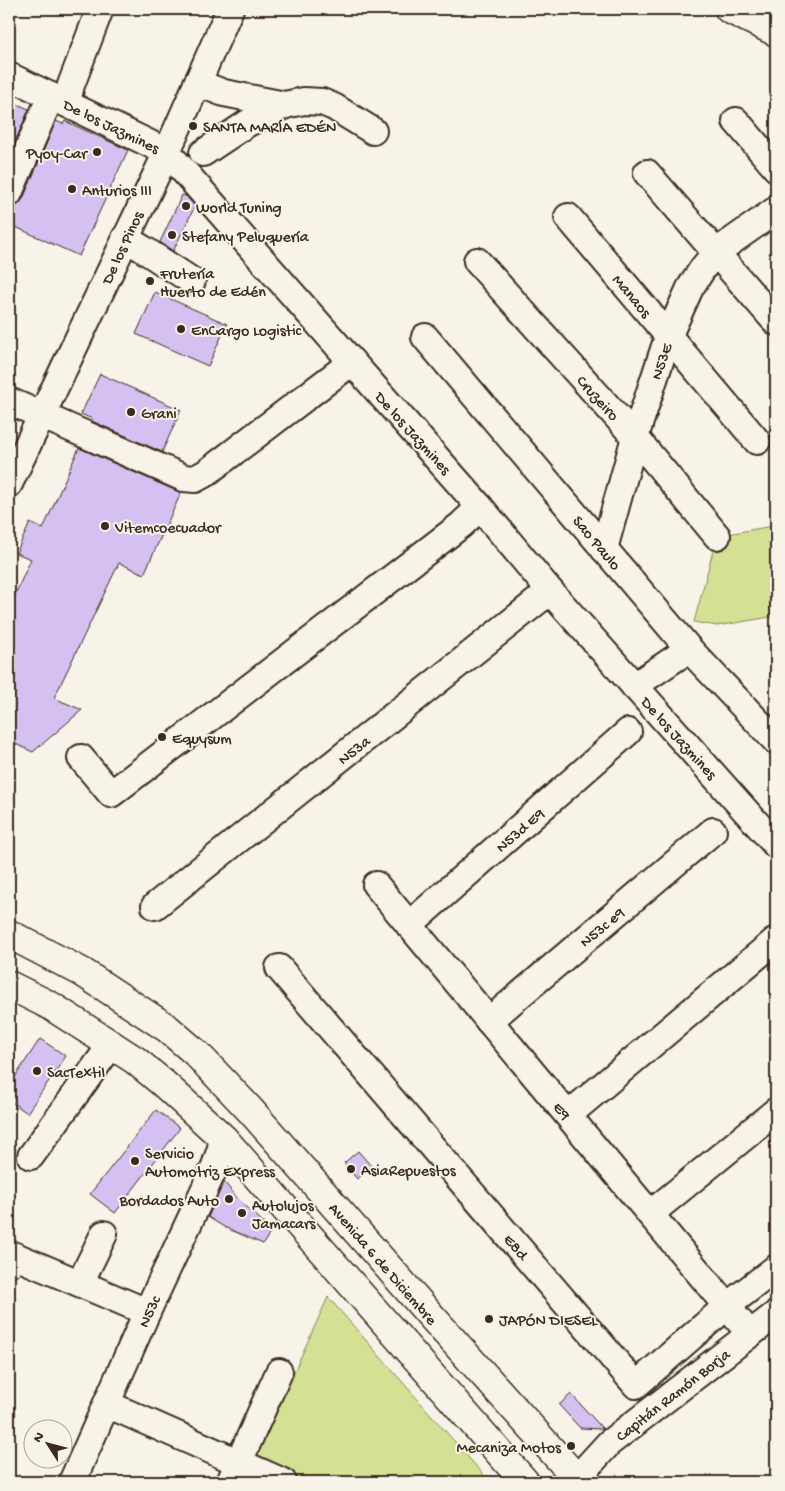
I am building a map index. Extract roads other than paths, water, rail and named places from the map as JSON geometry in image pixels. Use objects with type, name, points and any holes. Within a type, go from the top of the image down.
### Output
[{"type":"main road","points":[[729,9],[776,32]]},
{"type":"main road","name":"Avenida 6 de Diciembre","points":[[9,934],[82,972],[167,1028],[197,1054],[258,1118],[577,1481]]},
{"type":"main road","points":[[9,985],[52,1006],[135,1060],[224,1139],[524,1482]]},
{"type":"street","points":[[9,193],[59,100],[71,85],[100,9]]},
{"type":"street","name":"De los Pinos","points":[[9,484],[167,152],[230,9]]},
{"type":"street","name":"De los Jazmines","points":[[9,76],[167,152],[480,507],[550,591],[776,845]]},
{"type":"street","points":[[197,83],[224,93],[285,105]]},
{"type":"street","points":[[203,153],[248,123],[285,105],[304,101],[322,102],[334,107],[373,131]]},
{"type":"street","points":[[736,121],[776,168]]},
{"type":"street","points":[[647,173],[776,322]]},
{"type":"street","name":"N53E","points":[[604,549],[635,437],[668,337],[690,288],[715,253],[776,210]]},
{"type":"street","name":"Manaos","points":[[568,217],[757,441]]},
{"type":"street","points":[[125,238],[192,281]]},
{"type":"street","name":"Cruzeiro","points":[[477,261],[635,437],[717,536]]},
{"type":"street","name":"Sao Paulo","points":[[425,337],[689,649],[776,741]]},
{"type":"street","points":[[9,401],[184,478],[195,479],[206,473],[352,362]]},
{"type":"street","points":[[81,758],[111,794],[461,524],[480,507]]},
{"type":"street","name":"N53a","points":[[155,906],[550,591]]},
{"type":"street","points":[[634,686],[689,649]]},
{"type":"street","name":"N53d E9","points":[[409,925],[628,732]]},
{"type":"street","name":"N53c e9","points":[[489,1021],[713,831]]},
{"type":"street","name":"E9","points":[[376,886],[750,1334]]},
{"type":"street","points":[[568,1115],[776,940]]},
{"type":"street","name":"E8d","points":[[278,968],[636,1385],[726,1306],[776,1268]]},
{"type":"street","points":[[31,1156],[111,1045]]},
{"type":"street","points":[[650,1214],[776,1110]]},
{"type":"street","name":"N53c","points":[[72,1482],[147,1312],[214,1169],[224,1139]]},
{"type":"street","points":[[80,1283],[104,1234]]},
{"type":"street","points":[[11,1260],[80,1283],[147,1312]]},
{"type":"street","name":"Capitán Ramón Borja","points":[[577,1481],[609,1444],[776,1314]]},
{"type":"street","points":[[235,1472],[279,1372]]},
{"type":"street","points":[[107,1404],[235,1472],[283,1482]]},
{"type":"place","name":"SANTA MARÍA EDÉN","points":[[193,126]]},
{"type":"place","name":"Pyoy-Car","points":[[97,152]]},
{"type":"place","name":"Anturios III","points":[[72,189]]},
{"type":"place","name":"World Tuning","points":[[186,206]]},
{"type":"place","name":"Stefany Peluquería","points":[[172,235]]},
{"type":"place","name":"Frutería Huerto de Edén","points":[[150,281]]},
{"type":"place","name":"EnCargo Logistic","points":[[181,329]]},
{"type":"place","name":"Grani","points":[[131,412]]},
{"type":"place","name":"Vitemcoecuador","points":[[105,526]]},
{"type":"place","name":"Equysum","points":[[162,737]]},
{"type":"place","name":"SacTextil","points":[[37,1071]]},
{"type":"place","name":"Servicio Automotriz Express","points":[[135,1161]]},
{"type":"place","name":"AsiaRepuestos","points":[[351,1169]]},
{"type":"place","name":"Bordados Auto","points":[[229,1199]]},
{"type":"place","name":"Autolujos Jamacars","points":[[242,1213]]},
{"type":"place","name":"JAPÓN DIESEL","points":[[489,1319]]},
{"type":"place","name":"Mecaniza Motos","points":[[571,1446]]}]
